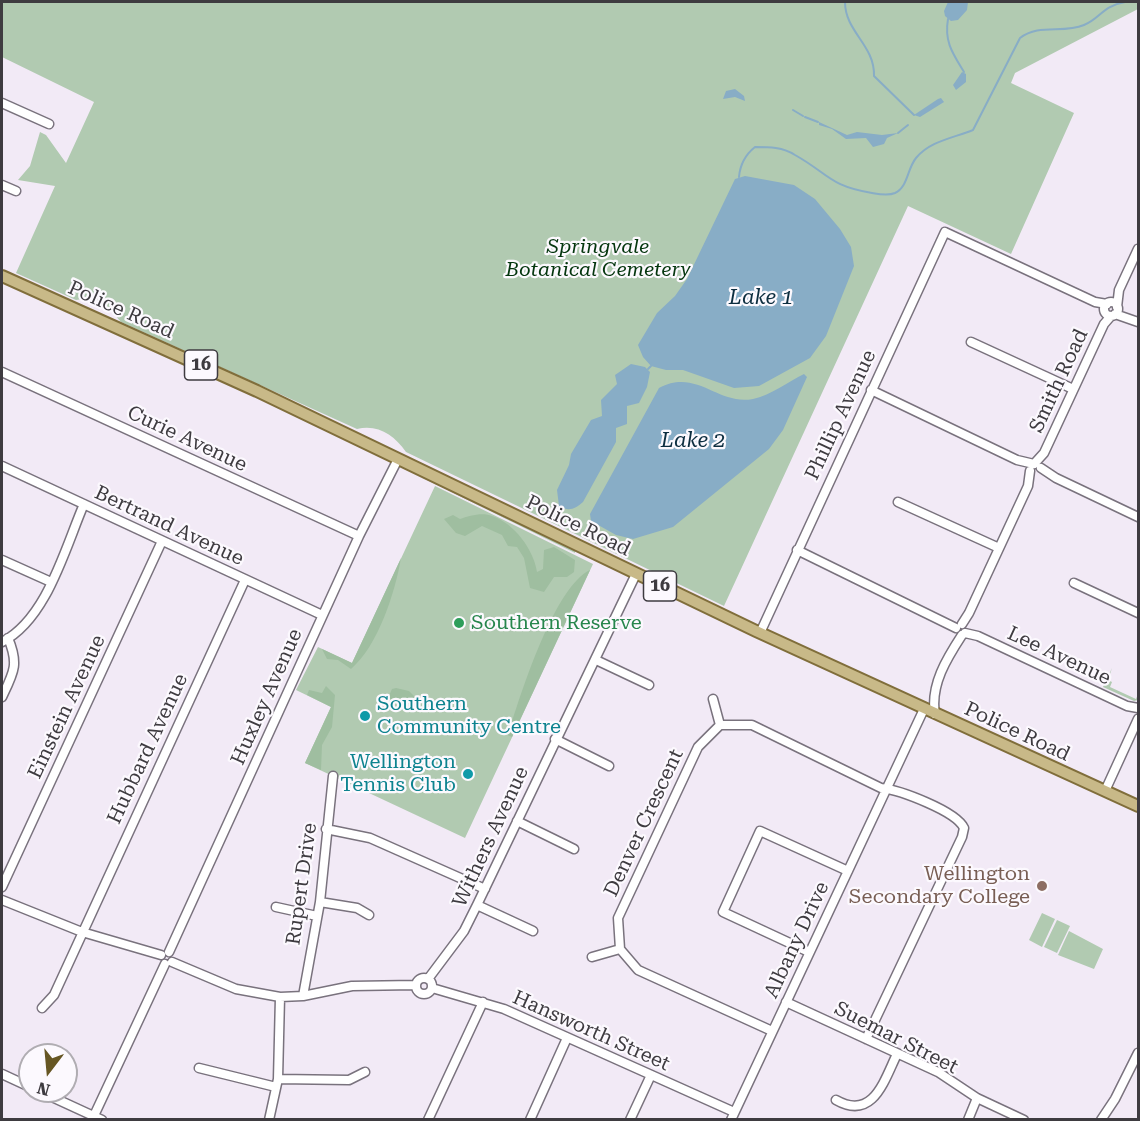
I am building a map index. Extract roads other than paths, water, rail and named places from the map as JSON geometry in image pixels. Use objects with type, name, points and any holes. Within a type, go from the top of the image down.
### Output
[{"type":"main road","name":"Police Road","points":[[2,276],[257,391],[758,632],[1138,807]]},
{"type":"street","points":[[2,103],[49,124]]},
{"type":"street","points":[[2,185],[16,191]]},
{"type":"street","name":"Phillip Avenue","points":[[758,632],[945,232],[1110,309]]},
{"type":"street","points":[[1138,249],[1110,309],[1138,322]]},
{"type":"street","name":"Smith Road","points":[[1036,469],[1110,309]]},
{"type":"street","points":[[971,342],[1073,389]]},
{"type":"street","name":"Curie Avenue","points":[[2,372],[359,536]]},
{"type":"street","points":[[870,392],[1138,517]]},
{"type":"street","name":"Huxley Avenue","points":[[165,953],[359,536],[398,459]]},
{"type":"street","name":"Bertrand Avenue","points":[[2,466],[322,615]]},
{"type":"street","points":[[924,709],[1036,469]]},
{"type":"street","points":[[898,502],[999,548]]},
{"type":"street","points":[[2,697],[13,674],[16,657],[5,640],[26,623],[40,605],[84,504]]},
{"type":"street","name":"Einstein Avenue","points":[[2,887],[162,541]]},
{"type":"street","name":"Lee Avenue","points":[[796,552],[1127,706],[1138,714]]},
{"type":"street","points":[[2,560],[51,582]]},
{"type":"street","name":"Withers Avenue","points":[[428,979],[464,931],[636,574]]},
{"type":"street","name":"Hubbard Avenue","points":[[42,1008],[54,995],[245,580]]},
{"type":"street","points":[[1074,583],[1138,613]]},
{"type":"street","points":[[596,660],[649,685]]},
{"type":"street","points":[[935,714],[933,699],[938,679]]},
{"type":"street","points":[[713,699],[720,725],[752,725],[886,788],[953,816],[964,828],[962,837],[866,1039]]},
{"type":"street","name":"Lee Avenue","points":[[1127,706],[1138,708]]},
{"type":"street","name":"Albany Drive","points":[[732,1116],[924,709]]},
{"type":"street","points":[[1105,791],[1138,719]]},
{"type":"street","name":"Denver Crescent","points":[[620,949],[618,918],[698,747],[720,725]]},
{"type":"street","points":[[555,740],[609,766]]},
{"type":"street","name":"Rupert Drive","points":[[303,996],[320,902],[333,776]]},
{"type":"street","points":[[517,821],[574,849]]},
{"type":"street","points":[[326,829],[370,838],[485,889]]},
{"type":"street","points":[[809,952],[723,912],[760,831],[848,871]]},
{"type":"street","points":[[2,893],[2,900],[82,932],[165,953],[161,962],[236,989],[280,997],[303,996],[352,986],[416,985]]},
{"type":"street","points":[[320,902],[357,908],[369,915]]},
{"type":"street","points":[[477,905],[533,931]]},
{"type":"street","points":[[276,907],[316,916]]},
{"type":"street","points":[[592,957],[620,949],[638,970],[772,1031]]},
{"type":"street","points":[[64,1103],[96,1118],[169,963]]},
{"type":"street","points":[[420,979],[428,979],[432,988],[429,993],[423,995],[417,992],[416,985],[420,979]]},
{"type":"street","name":"Hansworth Street","points":[[432,988],[483,1002],[651,1075],[732,1116]]},
{"type":"street","points":[[269,1119],[277,1083],[280,997]]},
{"type":"street","points":[[428,1119],[483,1002]]},
{"type":"street","name":"Suemar Street","points":[[786,1002],[938,1072],[978,1098],[1024,1119]]},
{"type":"street","points":[[530,1119],[567,1038]]},
{"type":"street","points":[[1101,1119],[1134,1073],[1138,1053]]},
{"type":"street","points":[[836,1100],[848,1108],[863,1107],[876,1098],[897,1054]]},
{"type":"street","points":[[199,1068],[277,1083],[349,1080],[365,1072]]},
{"type":"street","points":[[2,1074],[18,1081]]},
{"type":"street","points":[[630,1119],[651,1075]]},
{"type":"street","points":[[968,1119],[978,1098]]},
{"type":"water","points":[[948,2],[968,2],[967,10],[958,20],[951,21],[945,16],[944,11]]},
{"type":"water","points":[[962,72],[966,74],[966,82],[956,90],[953,85]]},
{"type":"water","points":[[735,89],[744,96],[745,101],[735,97],[723,99],[726,91]]},
{"type":"water","points":[[941,98],[944,102],[920,117],[914,115]]},
{"type":"water","points":[[819,122],[847,135],[857,132],[882,135],[898,133],[887,138],[884,144],[873,147],[866,138],[846,139],[832,129],[819,125]]},
{"type":"water","name":"Lake 1","points":[[745,176],[794,185],[815,199],[840,229],[851,247],[854,266],[826,336],[810,358],[759,386],[734,388],[683,370],[666,370],[651,366],[643,357],[638,345],[657,313],[675,296],[687,279],[735,179]]},
{"type":"water","points":[[631,364],[645,367],[650,372],[647,387],[639,403],[627,406],[627,424],[616,428],[616,442],[583,502],[572,509],[563,508],[559,506],[557,490],[569,465],[571,454],[591,420],[602,416],[601,400],[617,384],[615,375]]},
{"type":"water","name":"Lake 2","points":[[804,374],[807,377],[783,430],[769,449],[673,527],[633,539],[616,535],[591,521],[590,514],[659,388],[685,382],[740,400],[753,399],[773,392]]},
{"type":"waterway","points":[[845,2],[850,22],[870,56],[874,76],[914,115]]},
{"type":"waterway","points":[[739,177],[744,160],[751,150],[755,147],[771,147],[790,152],[847,187],[880,194],[895,193],[902,187],[913,162],[922,152],[935,144],[973,130],[1020,38],[1035,31],[1076,28],[1094,19],[1111,6],[1125,2]]},
{"type":"waterway","points":[[948,19],[948,41],[964,72]]},
{"type":"waterway","points":[[793,110],[803,116]]},
{"type":"waterway","points":[[805,117],[818,122]]},
{"type":"waterway","points":[[898,133],[908,125]]},
{"type":"waterway","points":[[648,369],[651,366]]},
{"type":"place","name":"Southern Reserve","points":[[459,623]]},
{"type":"place","name":"Southern Community Centre","points":[[365,716]]},
{"type":"place","name":"Wellington Tennis Club","points":[[468,774]]},
{"type":"place","name":"Wellington Secondary College","points":[[1042,886]]},
{"type":"park label","name":"Springvale Botanical Cemetery","points":[[598,258]]}]
